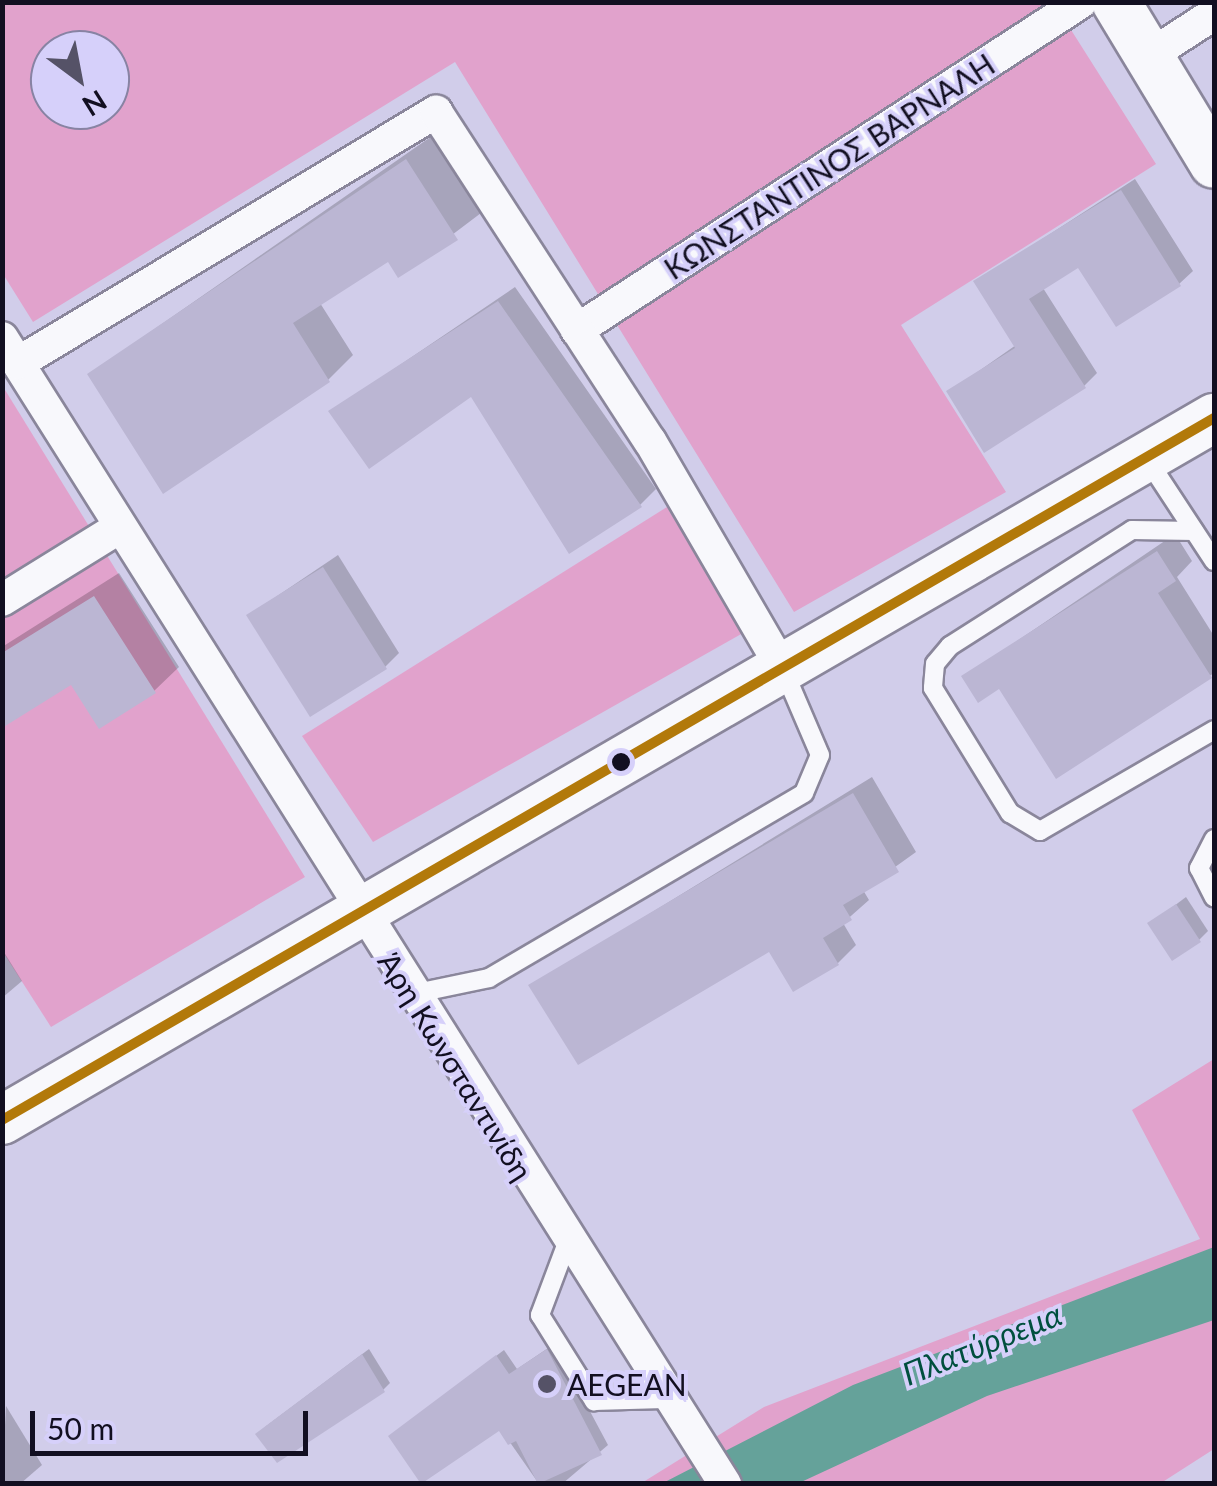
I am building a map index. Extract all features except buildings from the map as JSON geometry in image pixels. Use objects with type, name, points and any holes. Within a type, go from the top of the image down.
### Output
[{"type":"main road","points":[[1116,2],[1214,164]]},
{"type":"main road","points":[[2,1120],[358,912],[784,671],[1214,418]]},
{"type":"street","name":"ΚΩΝΣΤΑΝΤΙΝΟΣ ΒΑΡΝΑΛΗ","points":[[576,330],[1081,2]]},
{"type":"street","points":[[1149,56],[1214,14]]},
{"type":"street","points":[[10,351],[436,112],[576,330],[784,671]]},
{"type":"street","name":"Άρη Κωνσταντινίδη","points":[[10,351],[664,1399],[725,1484]]},
{"type":"street","points":[[2,600],[120,527]]},
{"type":"lane","points":[[1146,458],[1214,561]]},
{"type":"lane","points":[[1194,532],[1132,530],[950,646],[934,664],[933,688],[1010,813],[1040,831],[1214,730]]},
{"type":"lane","points":[[411,994],[489,978],[804,792],[820,755],[784,671]]},
{"type":"lane","points":[[1214,839],[1199,868],[1214,897]]},
{"type":"lane","points":[[567,1243],[540,1315],[594,1401],[664,1399]]},
{"type":"shaded area","points":[[3,3],[1054,3],[1156,164],[901,325],[1006,492],[794,612],[455,62],[33,322],[3,274]]},
{"type":"shaded area","points":[[2,385],[305,877],[51,1027],[3,952]]},
{"type":"shaded area","points":[[667,507],[743,633],[373,842],[302,736]]},
{"type":"shaded area","points":[[1214,1059],[1214,1449],[1161,1483],[640,1484],[764,1407],[1200,1239],[1132,1110]]},
{"type":"water","name":"Πλατύρρεμα","points":[[1214,1247],[1214,1320],[987,1396],[799,1483],[661,1484],[853,1385]]},
{"type":"transit line","points":[[2,1120],[1214,418]]},
{"type":"place","name":"AEGEAN","points":[[547,1384]]}]
